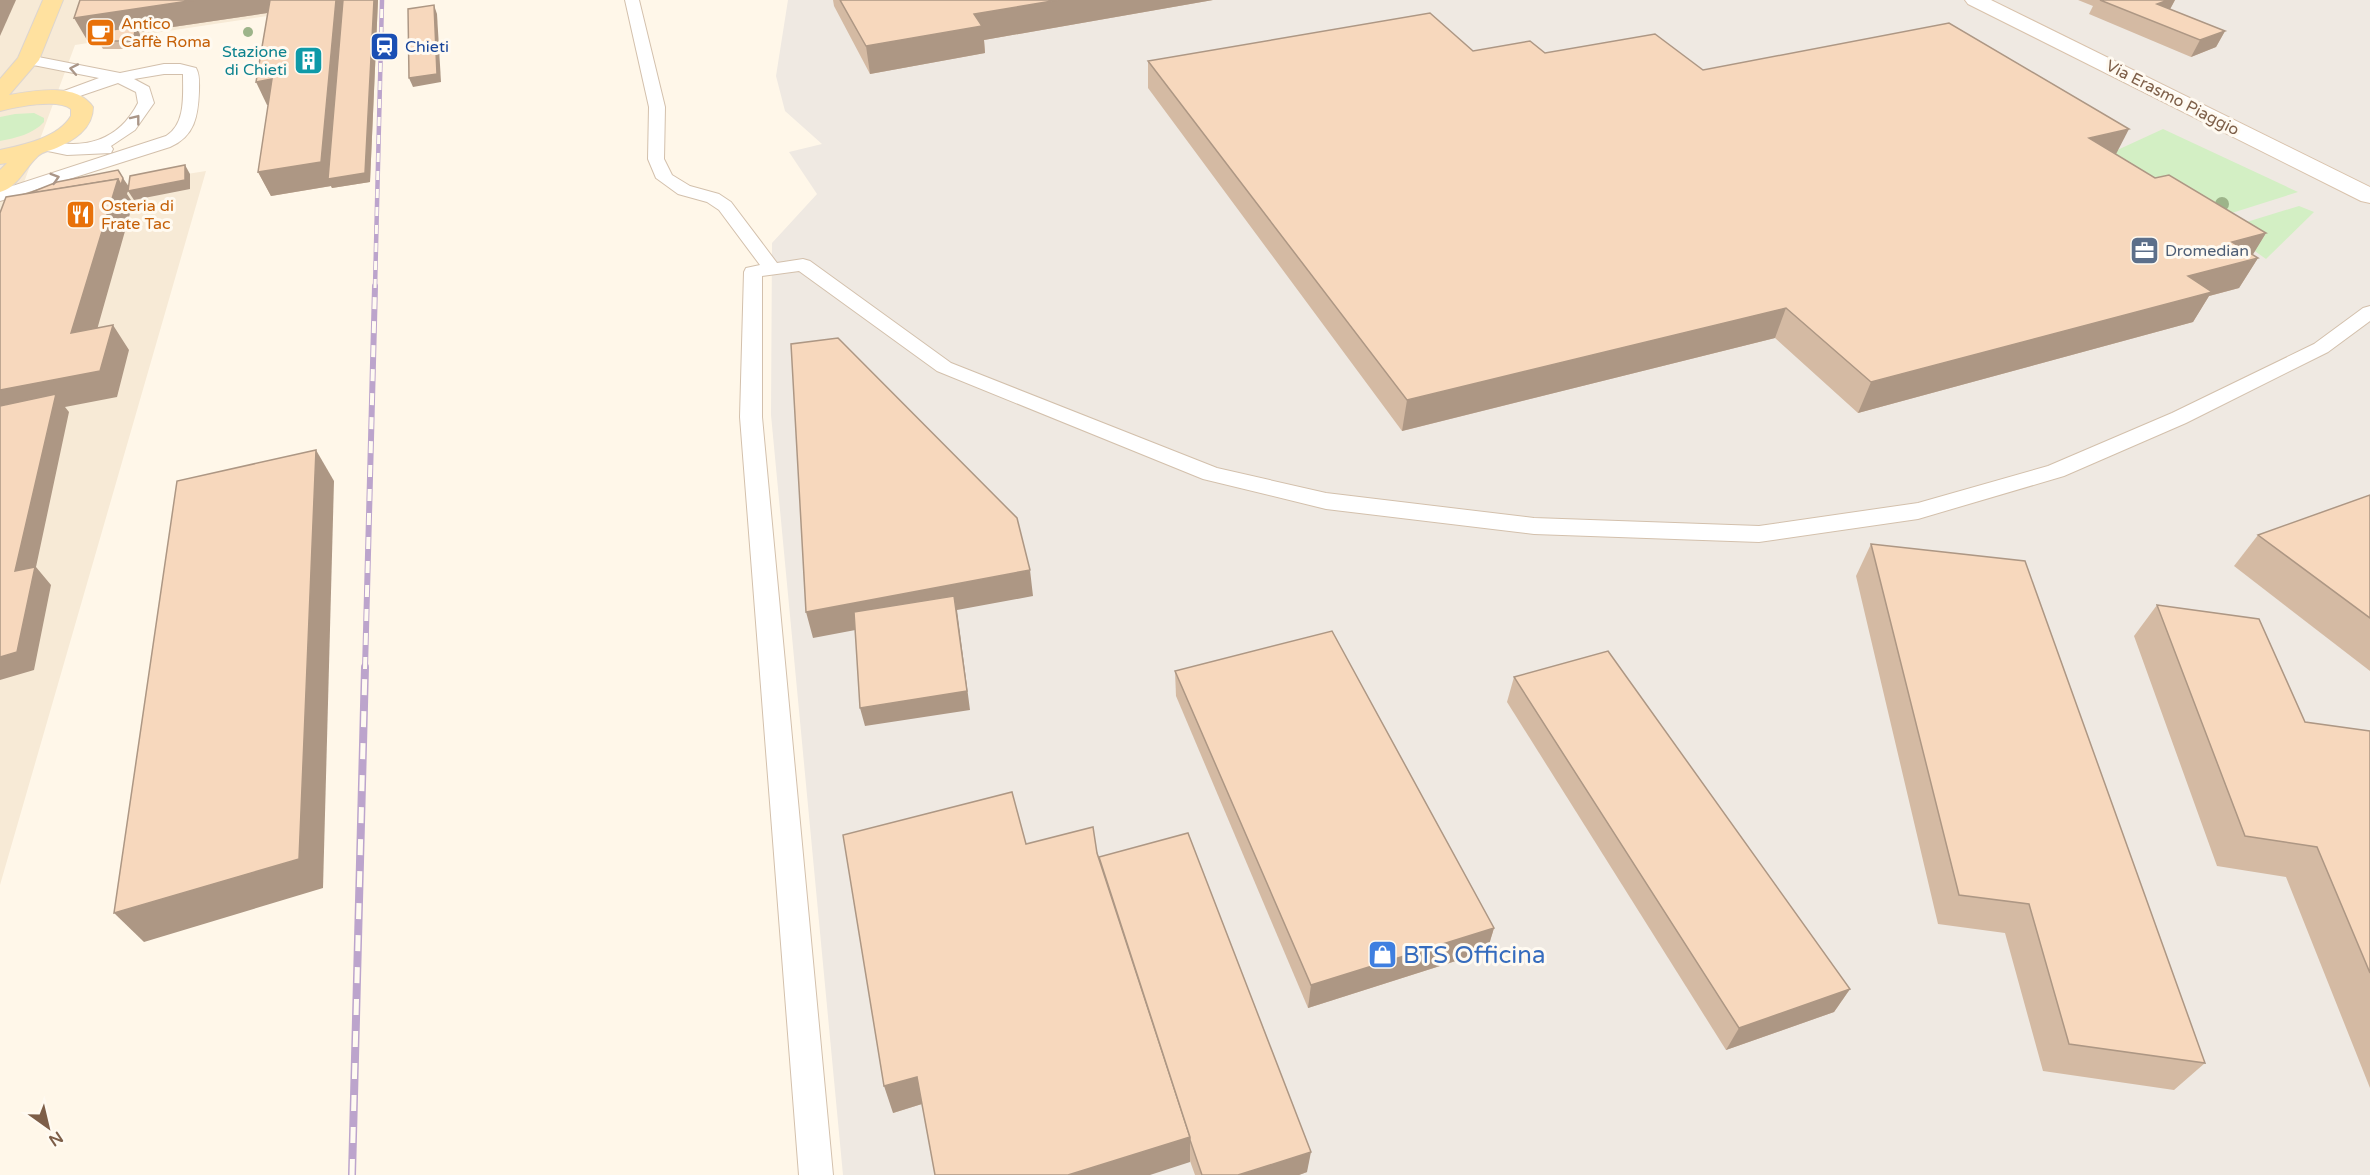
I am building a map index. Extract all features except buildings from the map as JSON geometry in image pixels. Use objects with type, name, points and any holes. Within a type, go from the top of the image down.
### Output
[{"type":"main road","points":[[0,92],[28,60],[53,0]]},
{"type":"main road","points":[[28,60],[55,97]]},
{"type":"main road","points":[[0,104],[55,97],[78,104],[83,109],[83,116],[71,130],[38,147],[0,157]]},
{"type":"main road","points":[[0,185],[38,147]]},
{"type":"street","name":"Via Erasmo Piaggio","points":[[1975,0],[2370,196]]},
{"type":"lane","points":[[632,0],[657,107],[656,159],[664,178],[684,190],[713,198],[725,206],[772,269]]},
{"type":"lane","points":[[28,60],[121,78],[143,90],[146,98],[144,109],[122,134],[88,150]]},
{"type":"lane","points":[[0,196],[171,140],[184,131],[190,99],[191,71],[177,68],[121,78],[82,87],[55,97]]},
{"type":"lane","points":[[38,147],[88,150],[152,147]]},
{"type":"lane","points":[[816,1175],[751,417],[753,272],[803,265],[944,367],[1211,474],[1326,501],[1534,526],[1759,534],[1918,511],[2056,471],[2179,418],[2321,348],[2370,312]]},
{"type":"shaded area","points":[[0,0],[277,0],[274,15],[75,45],[17,201],[206,171],[0,885]]},
{"type":"shaded area","points":[[788,0],[2370,0],[2370,1175],[843,1175],[771,415],[772,243],[817,194],[789,152],[822,144],[785,111],[776,76]]},
{"type":"green space","points":[[34,113],[44,118],[40,126],[24,135],[0,141],[0,117]]},
{"type":"green space","points":[[2163,129],[2298,192],[2216,218],[2179,208],[2113,152]]},
{"type":"green space","points":[[2299,206],[2314,212],[2266,259],[2224,229]]},
{"type":"railway","points":[[375,288],[382,0]]},
{"type":"railway","points":[[365,669],[375,286]]},
{"type":"railway","points":[[352,1175],[365,667]]},
{"type":"place","name":"Antico Caffè Roma","points":[[100,32]]},
{"type":"place","name":"Chieti","points":[[384,46]]},
{"type":"place","name":"Stazione di Chieti","points":[[308,60]]},
{"type":"place","name":"Osteria di Frate Tac","points":[[80,214]]},
{"type":"place","name":"Dromedian","points":[[2144,250]]},
{"type":"place","name":"BTS Officina","points":[[1382,955]]}]
